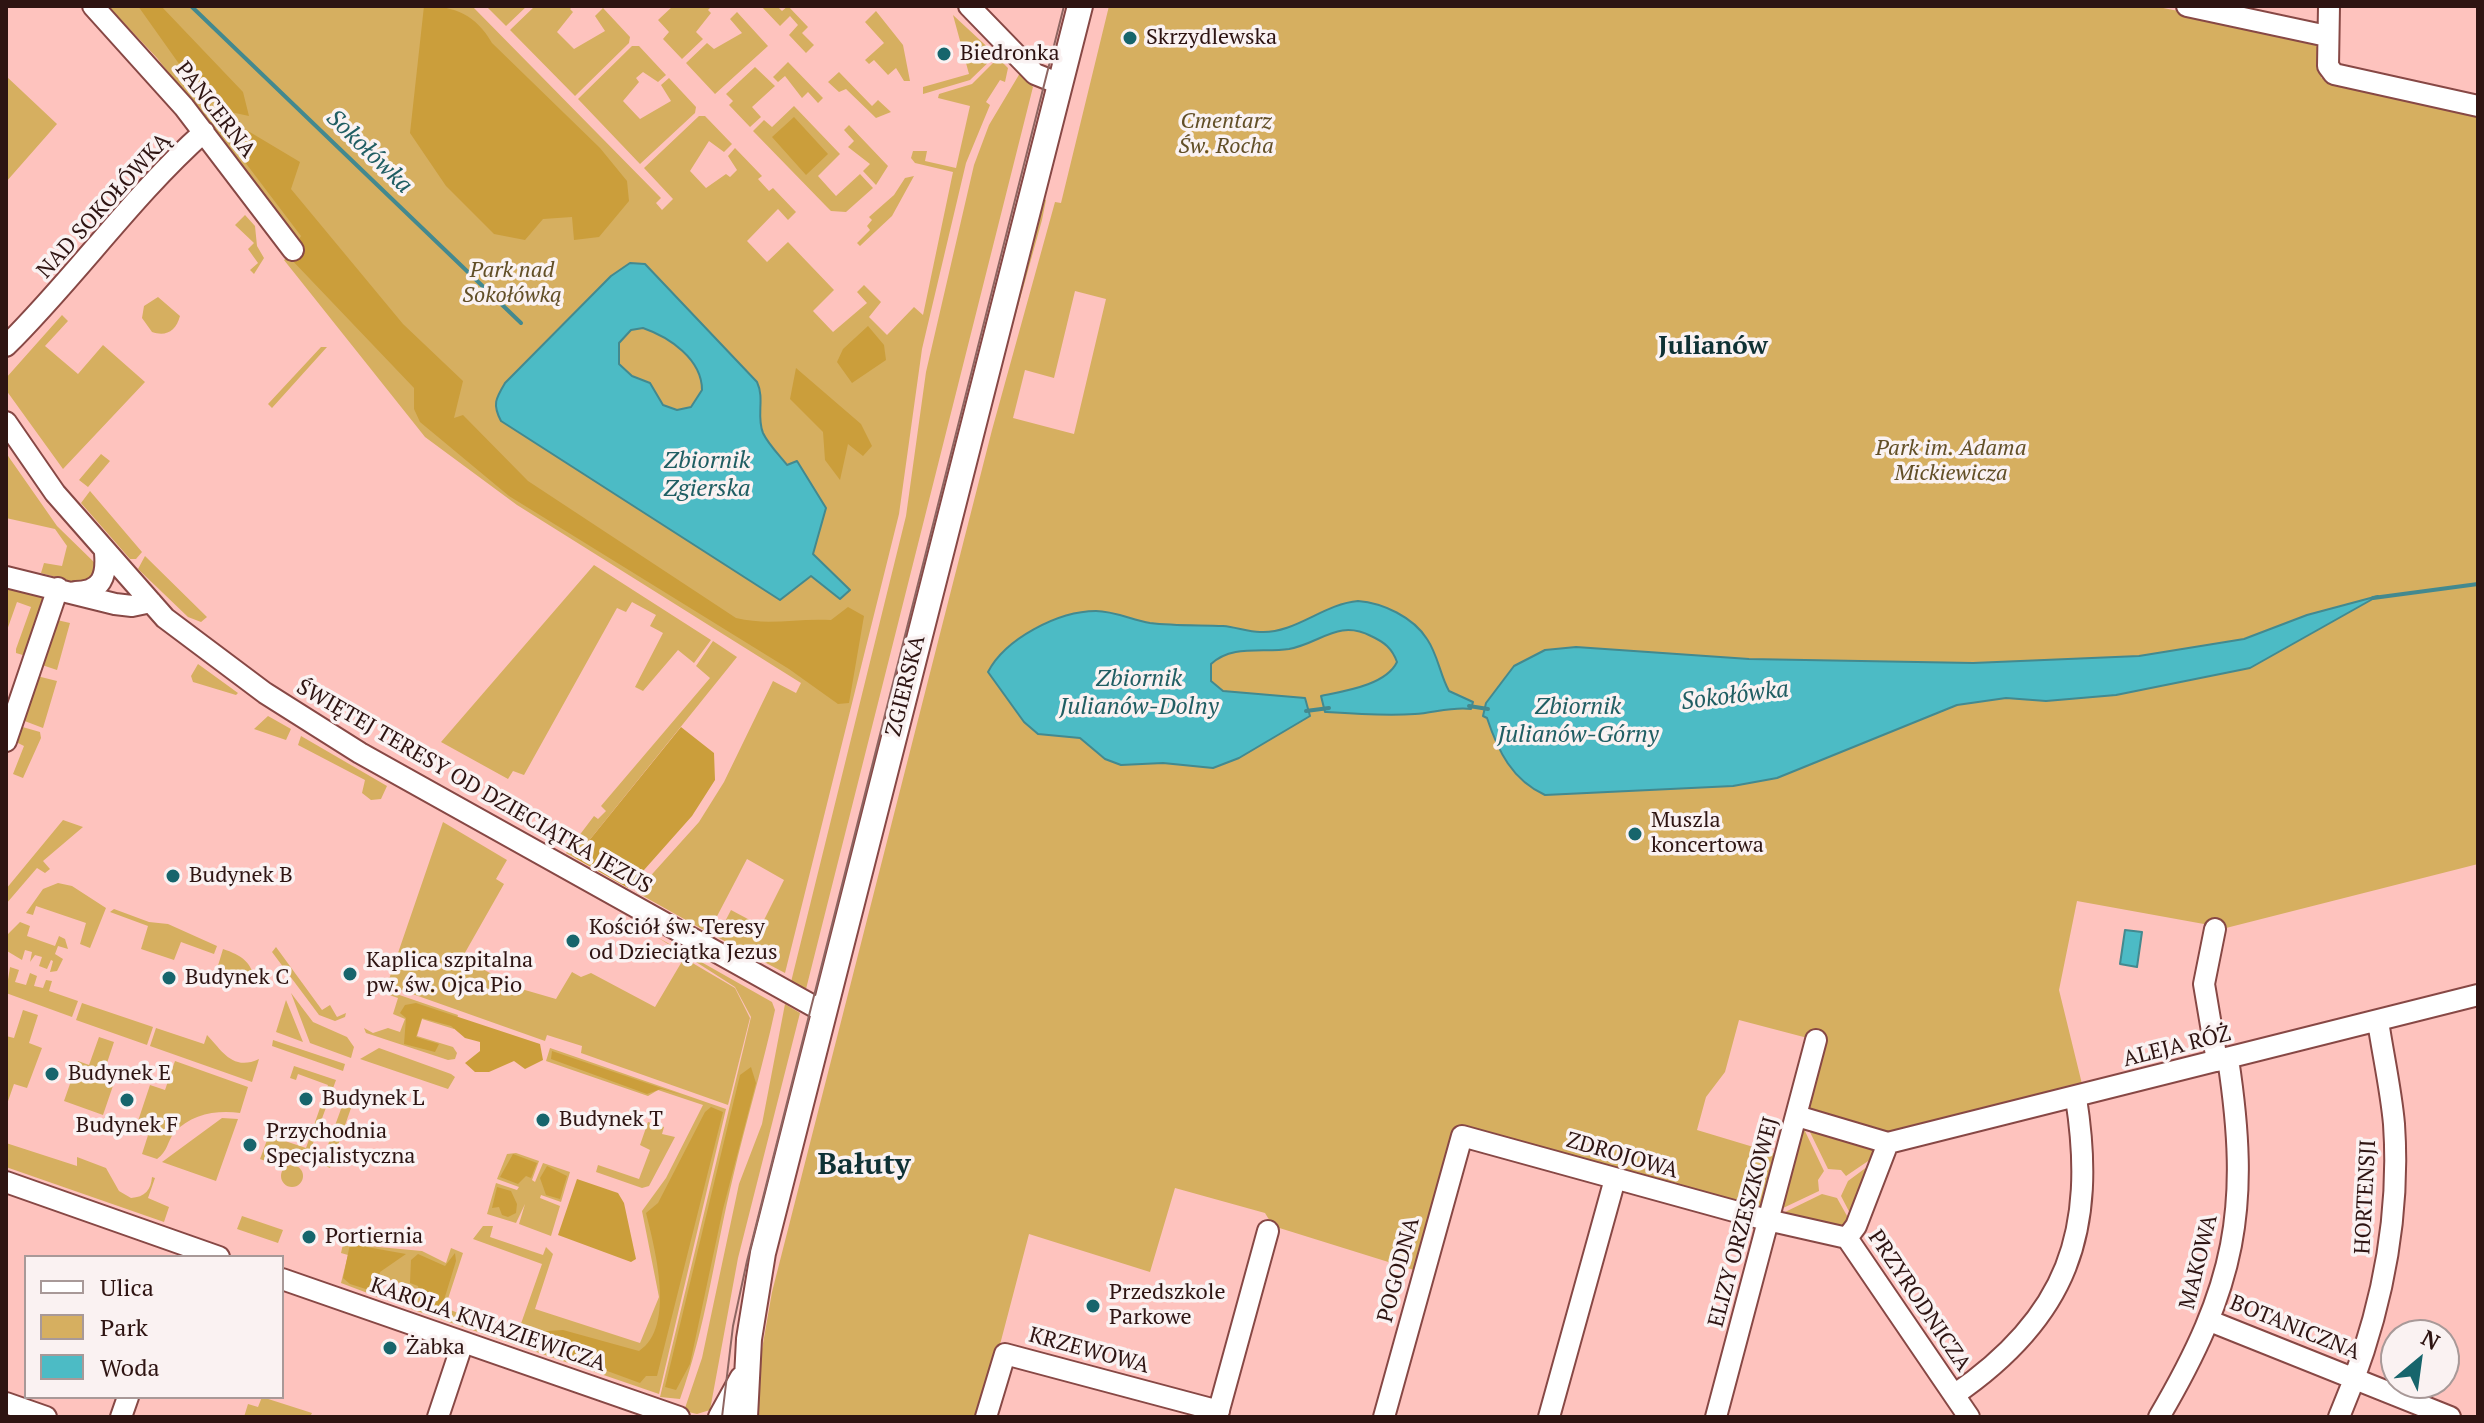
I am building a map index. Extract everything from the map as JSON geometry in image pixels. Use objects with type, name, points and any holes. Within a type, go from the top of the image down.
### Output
[{"type":"main road","name":"ZGIERSKA","points":[[745,1417],[746,1370],[763,1253],[1080,6]]},
{"type":"main road","name":"ZGIERSKA","points":[[721,1417],[746,1370]]},
{"type":"street","name":"PANCERNA","points":[[93,6],[204,132],[293,250]]},
{"type":"street","points":[[969,6],[1035,74],[1060,84]]},
{"type":"street","points":[[2187,6],[2327,36]]},
{"type":"street","points":[[2329,6],[2328,66],[2334,74],[2478,106]]},
{"type":"street","name":"NAD SOKOŁÓWKĄ","points":[[6,346],[56,296],[136,203],[204,132]]},
{"type":"street","name":"ŚWIĘTEJ TERESY OD DZIECIĄTKA JEZUS","points":[[6,422],[55,493],[105,553],[182,633],[340,742],[824,1012]]},
{"type":"street","points":[[65,590],[93,589],[101,583],[106,572],[105,553]]},
{"type":"street","points":[[6,577],[124,605],[151,602]]},
{"type":"street","points":[[6,741],[65,590]]},
{"type":"street","name":"MAKOWA","points":[[2159,1417],[2210,1321],[2236,1230],[2237,1120],[2204,984],[2215,929]]},
{"type":"street","name":"ALEJA RÓŻ","points":[[1797,1116],[1888,1143],[2478,995]]},
{"type":"street","name":"HORTENSJI","points":[[2339,1417],[2374,1324],[2394,1215],[2394,1124],[2378,1021]]},
{"type":"street","name":"ELIZY ORZESZKOWEJ","points":[[1716,1417],[1816,1040]]},
{"type":"street","points":[[1954,1395],[2009,1351],[2025,1334],[2064,1270],[2080,1218],[2084,1182],[2076,1098]]},
{"type":"street","name":"ZDROJOWA","points":[[1462,1136],[1770,1221]]},
{"type":"street","name":"POGODNA","points":[[1384,1417],[1462,1136]]},
{"type":"street","points":[[1847,1238],[1856,1226],[1888,1143]]},
{"type":"street","points":[[1549,1417],[1615,1179]]},
{"type":"street","points":[[6,1182],[179,1250],[208,1255]]},
{"type":"street","name":"PRZYRODNICZA","points":[[1770,1221],[1847,1238],[1969,1417]]},
{"type":"street","points":[[1218,1414],[1268,1231]]},
{"type":"street","name":"KAROLA KNIAZIEWICZA","points":[[284,1280],[679,1417]]},
{"type":"street","name":"BOTANICZNA","points":[[2210,1321],[2450,1417]]},
{"type":"street","points":[[438,1417],[463,1342]]},
{"type":"street","name":"KRZEWOWA","points":[[986,1417],[1005,1354],[1218,1414]]},
{"type":"street","points":[[6,1403],[46,1417]]},
{"type":"green space","name":"Park nad Sokołówką","points":[[108,6],[472,6],[661,198],[656,203],[662,210],[673,199],[644,168],[699,116],[705,116],[732,144],[724,152],[709,141],[690,171],[706,188],[726,174],[730,177],[737,170],[728,156],[735,148],[762,176],[758,179],[769,191],[773,188],[796,212],[788,220],[778,209],[747,241],[767,262],[788,242],[834,290],[813,311],[833,332],[867,303],[857,292],[864,285],[881,302],[869,317],[887,335],[914,307],[923,315],[953,172],[915,163],[911,158],[913,151],[927,151],[925,161],[956,168],[970,106],[938,98],[939,94],[972,84],[998,58],[1008,68],[1005,82],[1000,80],[986,102],[990,105],[966,163],[922,349],[899,514],[785,973],[717,937],[731,910],[761,926],[784,880],[747,859],[714,922],[709,921],[709,933],[636,892],[699,822],[724,782],[773,681],[796,693],[801,683],[517,505],[425,437],[284,260],[302,245],[295,235],[157,58]]},
{"type":"green space","points":[[486,6],[527,6],[506,26]]},
{"type":"green space","points":[[535,6],[573,6],[570,9],[573,12],[557,32],[574,49],[605,31],[595,16],[603,8],[630,37],[629,43],[575,96],[510,30]]},
{"type":"green space","points":[[673,6],[712,6],[708,10],[711,13],[696,32],[703,39],[682,59],[663,39],[669,32],[658,20]]},
{"type":"green space","points":[[761,6],[777,6],[782,11],[788,6],[808,27],[802,33],[814,45],[806,53],[789,35],[798,25],[790,16],[780,26]]},
{"type":"green space","name":"Park im. Adama Mickiewicza","points":[[1109,6],[2153,6],[2321,39],[2321,78],[2478,114],[2478,864],[2226,928],[2077,901],[2059,990],[2082,1084],[1898,1135],[1817,1118],[1806,1107],[1819,1041],[1739,1020],[1725,1072],[1706,1097],[1697,1130],[1780,1155],[1761,1213],[1454,1128],[1414,1270],[1273,1226],[1265,1213],[1175,1188],[1150,1272],[1029,1234],[981,1417],[758,1417],[758,1372],[772,1292],[992,430],[1055,202],[1061,203]],"holes":[[[1075,291],[1106,299],[1074,434],[1013,418],[1025,370],[1054,378]]]},
{"type":"green space","points":[[876,11],[903,45],[910,81],[904,81],[896,68],[888,75],[874,60],[869,64],[865,60],[884,43],[865,22]]},
{"type":"green space","points":[[737,12],[768,46],[715,94],[686,63],[707,43],[714,49],[742,33],[730,19]]},
{"type":"green space","points":[[953,15],[996,55],[970,80],[923,94],[923,87],[969,74]]},
{"type":"green space","points":[[632,46],[639,46],[666,75],[658,82],[643,72],[636,78],[639,82],[623,101],[640,119],[671,101],[661,85],[669,78],[696,107],[695,113],[640,164],[578,99]]},
{"type":"green space","points":[[788,62],[823,98],[818,103],[808,92],[802,98],[785,76],[778,82],[773,77]]},
{"type":"green space","points":[[755,67],[775,86],[752,107],[761,117],[750,127],[729,105],[733,101],[726,94]]},
{"type":"green space","points":[[839,72],[872,106],[878,100],[891,112],[876,118],[846,89],[839,92],[828,82]]},
{"type":"green space","points":[[1020,73],[1033,87],[806,989],[791,982],[906,516],[926,372],[974,165],[989,125]]},
{"type":"green space","points":[[6,76],[57,124],[6,182]]},
{"type":"green space","points":[[794,106],[840,154],[818,176],[836,196],[860,174],[873,188],[846,212],[831,211],[753,131],[764,120],[772,127]]},
{"type":"green space","points":[[849,125],[888,166],[876,185],[863,171],[870,164],[848,147],[854,141],[844,130]]},
{"type":"green space","points":[[914,176],[892,216],[860,246],[857,243],[870,230],[867,226],[872,220],[869,217],[894,195],[905,178]]},
{"type":"green space","points":[[1043,199],[1046,200],[1042,220],[992,400]]},
{"type":"green space","points":[[245,215],[255,226],[257,246],[264,258],[254,274],[250,270],[258,263],[248,249],[254,243],[235,225]]},
{"type":"green space","points":[[158,297],[180,316],[170,332],[152,332],[142,318],[144,306]]},
{"type":"green space","points":[[62,315],[68,321],[45,346],[78,374],[103,345],[145,382],[63,469],[6,390],[6,378]]},
{"type":"green space","points":[[321,347],[327,347],[272,408],[268,404]]},
{"type":"green space","points":[[6,453],[57,526],[98,566],[97,577],[78,583],[41,573],[44,563],[62,566],[67,546],[55,529],[6,518]]},
{"type":"green space","points":[[101,454],[110,461],[88,487],[79,480]]},
{"type":"green space","points":[[90,491],[142,552],[136,559],[130,559],[81,503]]},
{"type":"green space","points":[[145,556],[207,617],[201,622],[188,617],[138,569]]},
{"type":"green space","points":[[594,565],[711,640],[694,663],[678,650],[643,691],[635,687],[663,633],[650,626],[656,615],[632,602],[626,612],[617,608],[524,775],[513,771],[508,779],[441,742]]},
{"type":"green space","points":[[6,589],[44,596],[26,656],[16,653],[16,649],[31,607],[17,602],[6,633]]},
{"type":"green space","points":[[57,620],[70,623],[57,670],[42,665]]},
{"type":"green space","points":[[713,641],[737,657],[575,858],[566,853],[594,816],[598,819],[606,811],[601,806],[710,678],[696,666]]},
{"type":"green space","points":[[198,664],[238,693],[236,695],[193,682],[191,676]]},
{"type":"green space","points":[[37,676],[57,681],[43,728],[22,720]]},
{"type":"green space","points":[[268,716],[291,729],[286,740],[254,729]]},
{"type":"green space","points":[[19,726],[40,732],[41,738],[23,778],[13,774],[24,746],[14,741]]},
{"type":"green space","points":[[301,736],[387,786],[381,799],[371,800],[362,793],[365,780],[298,745]]},
{"type":"green space","points":[[63,820],[83,827],[43,861],[50,869],[45,873],[37,868],[6,904],[6,889]]},
{"type":"green space","points":[[443,822],[507,860],[496,879],[504,884],[462,958],[518,988],[556,999],[572,972],[581,977],[591,973],[655,1007],[684,958],[735,988],[750,1018],[728,1105],[581,1053],[582,1046],[547,1035],[545,1041],[387,985]]},
{"type":"green space","points":[[58,883],[72,886],[106,908],[90,948],[80,944],[86,923],[36,906],[33,915],[26,913],[43,889]]},
{"type":"green space","points":[[114,909],[149,922],[168,924],[217,946],[214,954],[181,942],[174,960],[141,949],[148,926],[110,912]]},
{"type":"green space","points":[[20,922],[30,926],[27,936],[55,946],[59,936],[65,939],[68,949],[58,946],[55,954],[63,959],[57,971],[50,972],[51,960],[47,969],[39,966],[42,957],[35,955],[30,962],[32,952],[25,950],[22,960],[7,951],[6,936]]},
{"type":"green space","points":[[657,937],[772,1002],[775,1010],[733,1177],[697,1344],[680,1399],[660,1397],[751,1017],[735,987]]},
{"type":"green space","points":[[276,947],[322,1010],[330,1005],[337,1017],[346,1013],[345,1017],[335,1021],[319,1015],[272,952]]},
{"type":"green space","points":[[223,949],[249,965],[254,983],[217,969]]},
{"type":"green space","points":[[10,967],[19,970],[15,982],[26,985],[30,973],[37,976],[34,986],[43,988],[46,980],[52,981],[49,991],[78,1001],[72,1017],[6,993]]},
{"type":"green space","points":[[373,986],[458,1015],[454,1029],[422,1019],[417,1036],[453,1047],[457,1053],[455,1059],[448,1060],[366,1033],[364,1028],[373,1033],[388,1028],[400,1032],[405,1019],[393,1014],[398,998],[372,989]]},
{"type":"green space","points":[[291,993],[313,1022],[347,1037],[354,1047],[351,1058],[310,1043]]},
{"type":"green space","points":[[286,1000],[303,1042],[276,1032]]},
{"type":"green space","points":[[82,1003],[153,1027],[147,1045],[76,1020]]},
{"type":"green space","points":[[785,1004],[800,1013],[738,1258],[710,1410],[697,1414],[684,1411],[702,1358],[739,1184],[762,1124]]},
{"type":"green space","points":[[23,1010],[38,1015],[29,1043],[42,1048],[27,1088],[14,1084],[6,1107],[6,1036],[14,1038]]},
{"type":"green space","points":[[156,1028],[204,1044],[207,1035],[234,1061],[241,1063],[259,1059],[252,1082],[150,1046]]},
{"type":"green space","points":[[99,1037],[114,1042],[105,1069],[117,1074],[103,1115],[64,1101],[78,1061],[89,1065]]},
{"type":"green space","points":[[273,1040],[345,1064],[343,1071],[272,1046]]},
{"type":"green space","points":[[379,1048],[455,1077],[448,1089],[360,1059]]},
{"type":"green space","points":[[550,1048],[726,1109],[659,1394],[411,1309],[417,1289],[385,1278],[378,1297],[341,1283],[348,1255],[341,1253],[344,1240],[368,1246],[422,1251],[446,1263],[451,1248],[463,1253],[445,1308],[517,1335],[542,1264],[473,1239],[483,1226],[493,1226],[490,1237],[543,1255],[546,1247],[553,1254],[535,1309],[640,1343],[659,1297],[642,1211],[666,1178],[703,1105],[658,1090],[648,1096],[546,1061]]},
{"type":"green space","points":[[175,1061],[248,1087],[240,1113],[213,1113],[188,1121],[174,1133],[157,1159],[142,1154],[150,1129],[137,1124],[150,1085],[165,1090]]},
{"type":"green space","points":[[294,1066],[336,1080],[308,1157],[279,1149],[272,1153],[268,1162],[260,1159],[270,1132],[277,1134],[276,1138],[306,1148],[328,1085],[298,1074],[296,1080],[290,1078]]},
{"type":"green space","points":[[357,1091],[330,1168],[321,1164],[345,1098]]},
{"type":"green space","points":[[222,1118],[238,1119],[216,1181],[162,1162]]},
{"type":"green space","points":[[648,1122],[664,1127],[662,1134],[675,1137],[649,1186],[642,1188],[596,1172],[598,1165],[639,1179],[650,1150],[640,1145]]},
{"type":"green space","points":[[1808,1128],[1875,1148],[1877,1155],[1846,1176],[1841,1170],[1828,1169]]},
{"type":"green space","points":[[1804,1129],[1824,1171],[1818,1180],[1819,1191],[1781,1209],[1799,1134]]},
{"type":"green space","points":[[6,1143],[77,1166],[77,1157],[106,1168],[119,1191],[131,1198],[146,1192],[152,1177],[155,1178],[148,1198],[169,1207],[164,1222],[6,1167]]},
{"type":"green space","points":[[516,1153],[539,1161],[532,1180],[535,1182],[543,1163],[570,1172],[561,1202],[541,1195],[540,1198],[560,1206],[551,1236],[519,1224],[525,1204],[516,1223],[487,1214],[496,1183],[517,1190],[519,1187],[497,1179],[507,1154]]},
{"type":"green space","points":[[1875,1161],[1853,1219],[1841,1196],[1848,1181]]},
{"type":"green space","points":[[292,1165],[300,1168],[303,1176],[300,1184],[292,1187],[284,1184],[281,1176],[284,1168]]},
{"type":"green space","points":[[1822,1194],[1837,1198],[1851,1223],[1846,1228],[1783,1213]]},
{"type":"green space","points":[[242,1216],[283,1230],[278,1243],[237,1229]]},
{"type":"green space","points":[[261,1399],[268,1399],[312,1413],[310,1417],[244,1417],[248,1404],[258,1407]]},
{"type":"shaded area","points":[[138,6],[161,6],[243,92],[249,116],[221,110],[182,68]]},
{"type":"shaded area","points":[[424,6],[455,10],[479,25],[492,43],[600,148],[627,181],[629,201],[599,237],[574,240],[572,217],[543,219],[525,240],[494,234],[446,186],[410,133]]},
{"type":"shaded area","points":[[794,117],[828,154],[806,175],[772,137]]},
{"type":"shaded area","points":[[238,125],[300,162],[291,189],[403,324],[463,381],[454,418],[463,415],[528,481],[736,618],[760,621],[831,620],[848,607],[864,616],[849,703],[838,704],[789,669],[509,496],[420,422],[414,409],[414,388],[289,257],[301,236],[232,145],[229,138]]},
{"type":"shaded area","points":[[868,326],[884,345],[886,360],[852,383],[837,362],[843,349]]},
{"type":"shaded area","points":[[796,368],[861,424],[872,446],[863,456],[848,444],[840,480],[825,460],[823,432],[790,399]]},
{"type":"shaded area","points":[[681,727],[714,753],[715,780],[692,816],[628,888],[575,858]]},
{"type":"shaded area","points":[[416,1003],[540,1044],[543,1060],[525,1069],[514,1061],[489,1072],[475,1072],[465,1063],[480,1051],[480,1042],[465,1038],[451,1026],[422,1018],[416,1037],[439,1044],[435,1052],[404,1044],[406,1018],[400,1013],[405,1005]]},
{"type":"shaded area","points":[[552,1051],[682,1095],[661,1089],[647,1094],[551,1059]]},
{"type":"shaded area","points":[[751,1067],[756,1083],[723,1209],[690,1364],[676,1390],[665,1387],[740,1075]]},
{"type":"shaded area","points":[[711,1107],[723,1112],[657,1376],[646,1376],[640,1383],[531,1343],[534,1332],[563,1330],[639,1351],[650,1340],[657,1324],[660,1286],[646,1213],[658,1203],[705,1112]]},
{"type":"shaded area","points":[[513,1154],[537,1163],[531,1178],[526,1176],[518,1184],[500,1177]]},
{"type":"shaded area","points":[[547,1166],[567,1176],[560,1199],[546,1195],[540,1178]]},
{"type":"shaded area","points":[[577,1179],[618,1193],[624,1203],[636,1259],[631,1262],[558,1235]]},
{"type":"shaded area","points":[[497,1187],[511,1191],[517,1204],[516,1213],[508,1217],[502,1215],[499,1207],[492,1208]]},
{"type":"shaded area","points":[[350,1244],[406,1254],[380,1272],[378,1284],[372,1291],[350,1284],[343,1278]]},
{"type":"shaded area","points":[[455,1253],[456,1261],[440,1313],[428,1300],[421,1302],[418,1286],[410,1283],[411,1260],[418,1254],[445,1266]]},
{"type":"water","name":"Zbiornik Zgierska","points":[[630,263],[645,264],[757,382],[761,427],[765,437],[787,465],[797,461],[826,508],[813,554],[850,590],[840,599],[811,576],[780,600],[501,421],[496,401],[505,383],[611,276]],"holes":[[[643,328],[673,343],[696,368],[702,390],[691,407],[677,410],[663,405],[650,383],[632,376],[619,364],[619,343],[631,330]]]},
{"type":"water","name":"Zbiornik Julianów-Górny","points":[[2378,596],[2250,668],[2116,695],[2046,701],[2006,698],[1957,705],[1777,778],[1733,786],[1545,795],[1515,773],[1501,753],[1487,718],[1483,716],[1486,703],[1514,666],[1545,650],[1576,647],[1749,659],[1973,663],[2139,656],[2244,639],[2307,615]]},
{"type":"water","name":"Zbiornik Julianów-Dolny","points":[[1358,601],[1387,608],[1414,624],[1431,645],[1449,691],[1473,702],[1471,709],[1392,715],[1325,712],[1321,696],[1374,682],[1392,670],[1397,662],[1390,649],[1376,638],[1359,631],[1339,631],[1289,649],[1228,654],[1211,664],[1211,681],[1223,691],[1305,698],[1310,716],[1239,758],[1213,768],[1163,763],[1121,765],[1105,759],[1080,738],[1038,734],[1024,722],[988,672],[1020,638],[1050,622],[1081,612],[1103,611],[1150,623],[1223,626],[1260,632],[1285,628],[1333,607]]},
{"type":"water","points":[[2125,930],[2142,932],[2137,967],[2120,964]]},
{"type":"waterway","name":"Sokołówka","points":[[191,6],[521,323]]},
{"type":"waterway","name":"Sokołówka","points":[[2373,598],[2478,584]]},
{"type":"waterway","name":"Sokołówka","points":[[1469,706],[1488,709]]},
{"type":"waterway","name":"Sokołówka","points":[[1306,711],[1329,708]]},
{"type":"tram line","points":[[722,1417],[733,1326],[747,1261],[1064,6]]},
{"type":"place","name":"Skrzydlewska","points":[[1130,38]]},
{"type":"place","name":"Biedronka","points":[[944,54]]},
{"type":"place","name":"Muszla koncertowa","points":[[1635,834]]},
{"type":"place","name":"Budynek B","points":[[173,876]]},
{"type":"place","name":"Kościół św. Teresy od Dzieciątka Jezus","points":[[573,941]]},
{"type":"place","name":"Kaplica szpitalna pw. św. Ojca Pio","points":[[350,974]]},
{"type":"place","name":"Budynek C","points":[[169,978]]},
{"type":"place","name":"Budynek E","points":[[52,1074]]},
{"type":"place","name":"Budynek L","points":[[306,1099]]},
{"type":"place","name":"Budynek F","points":[[127,1100]]},
{"type":"place","name":"Budynek T","points":[[543,1120]]},
{"type":"place","name":"Przychodnia Specjalistyczna","points":[[250,1145]]},
{"type":"place","name":"Portiernia","points":[[309,1237]]},
{"type":"place","name":"Przedszkole Parkowe","points":[[1093,1306]]},
{"type":"place","name":"Żabka","points":[[390,1348]]},
{"type":"district","name":"Julianów","points":[[1713,347]]},
{"type":"district","name":"Bałuty","points":[[864,1165]]},
{"type":"park label","name":"Cmentarz Św. Rocha","points":[[1226,134]]}]
